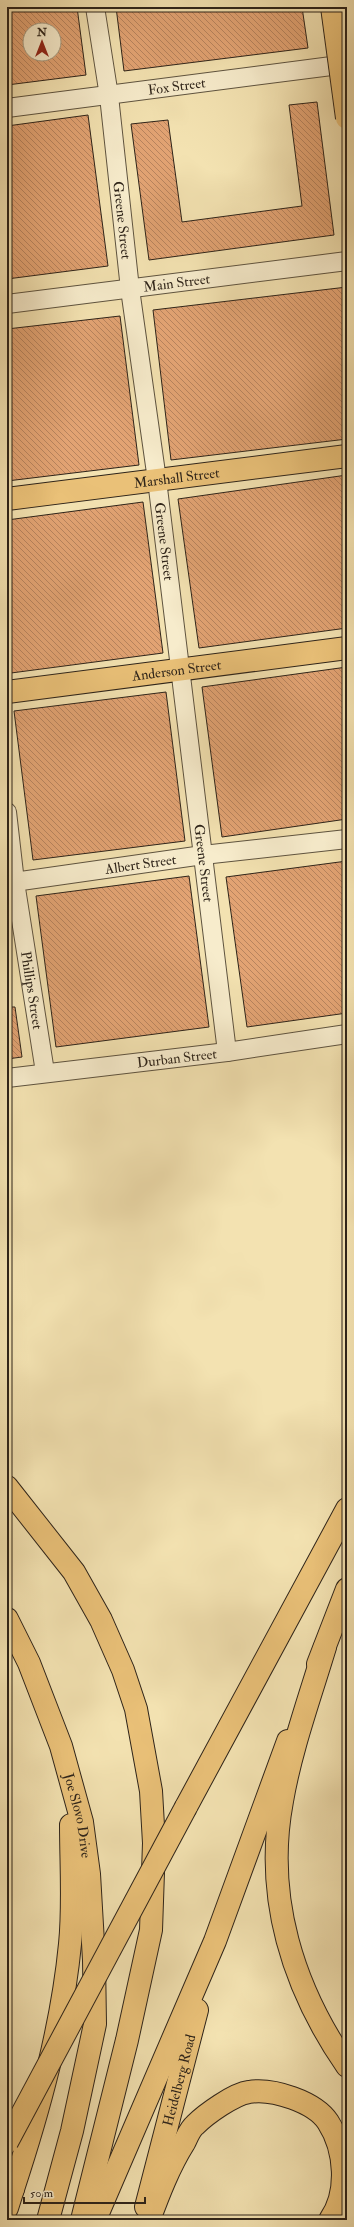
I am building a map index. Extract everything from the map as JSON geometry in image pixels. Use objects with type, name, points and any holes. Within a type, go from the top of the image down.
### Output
[{"type":"main road","points":[[332,7],[347,118]]},
{"type":"main road","name":"Marshall Street","points":[[7,499],[347,456]]},
{"type":"main road","name":"Anderson Street","points":[[7,692],[347,648]]},
{"type":"main road","points":[[7,1487],[74,1572],[100,1620],[124,1670],[136,1709],[151,1791],[154,1843],[151,1930],[127,2040],[82,2220]]},
{"type":"main road","points":[[10,2198],[14,2162],[7,2142],[347,1508]]},
{"type":"main road","points":[[95,2220],[215,1941],[283,1754],[347,1589]]},
{"type":"main road","name":"Joe Slovo Drive","points":[[7,1619],[29,1663],[61,1746],[82,1822],[89,1874],[96,2024],[72,2131],[48,2220]]},
{"type":"main road","points":[[325,1647],[282,1801],[277,1850],[278,1890],[285,1931],[295,1968],[313,2009],[347,2066]]},
{"type":"main road","points":[[10,2198],[34,2121],[52,2046],[68,1958],[71,1904],[70,1780]]},
{"type":"main road","name":"Heidelberg Road","points":[[143,2220],[215,1941]]},
{"type":"main road","points":[[149,2220],[170,2166],[194,2125],[227,2101],[248,2092],[269,2092],[290,2097],[310,2107],[328,2121],[338,2142],[344,2178],[334,2214],[330,2220]]},
{"type":"street","name":"Greene Street","points":[[95,7],[109,96],[130,289],[157,480],[227,1052]]},
{"type":"street","points":[[344,7],[347,29]]},
{"type":"street","name":"Fox Street","points":[[7,108],[347,64]]},
{"type":"street","name":"Main Street","points":[[7,304],[347,260]]},
{"type":"street","name":"Phillips Street","points":[[7,812],[11,883],[44,1072]]},
{"type":"street","name":"Albert Street","points":[[11,883],[203,855],[347,839]]},
{"type":"street","name":"Durban Street","points":[[7,1078],[44,1072],[227,1052],[347,1034]]},
{"type":"building","points":[[7,7],[77,7],[86,75],[7,85]]},
{"type":"building","points":[[116,7],[302,7],[308,48],[124,71]]},
{"type":"building","points":[[317,102],[334,235],[149,260],[131,124],[168,120],[182,222],[302,206],[289,105]]},
{"type":"building","points":[[88,115],[108,266],[7,279],[7,126]]},
{"type":"building","points":[[347,287],[347,439],[171,460],[153,310]]},
{"type":"building","points":[[120,316],[139,465],[7,481],[7,329]]},
{"type":"building","points":[[347,475],[347,628],[199,648],[178,499]]},
{"type":"building","points":[[143,502],[163,653],[11,673],[7,642],[7,520]]},
{"type":"building","points":[[347,667],[347,819],[222,837],[202,687]]},
{"type":"building","points":[[166,692],[185,841],[33,860],[14,711]]},
{"type":"building","points":[[347,861],[347,1013],[247,1027],[226,877]]},
{"type":"building","points":[[189,876],[209,1027],[56,1047],[36,896]]},
{"type":"building","points":[[7,1007],[15,1007],[22,1057],[7,1059]]}]
